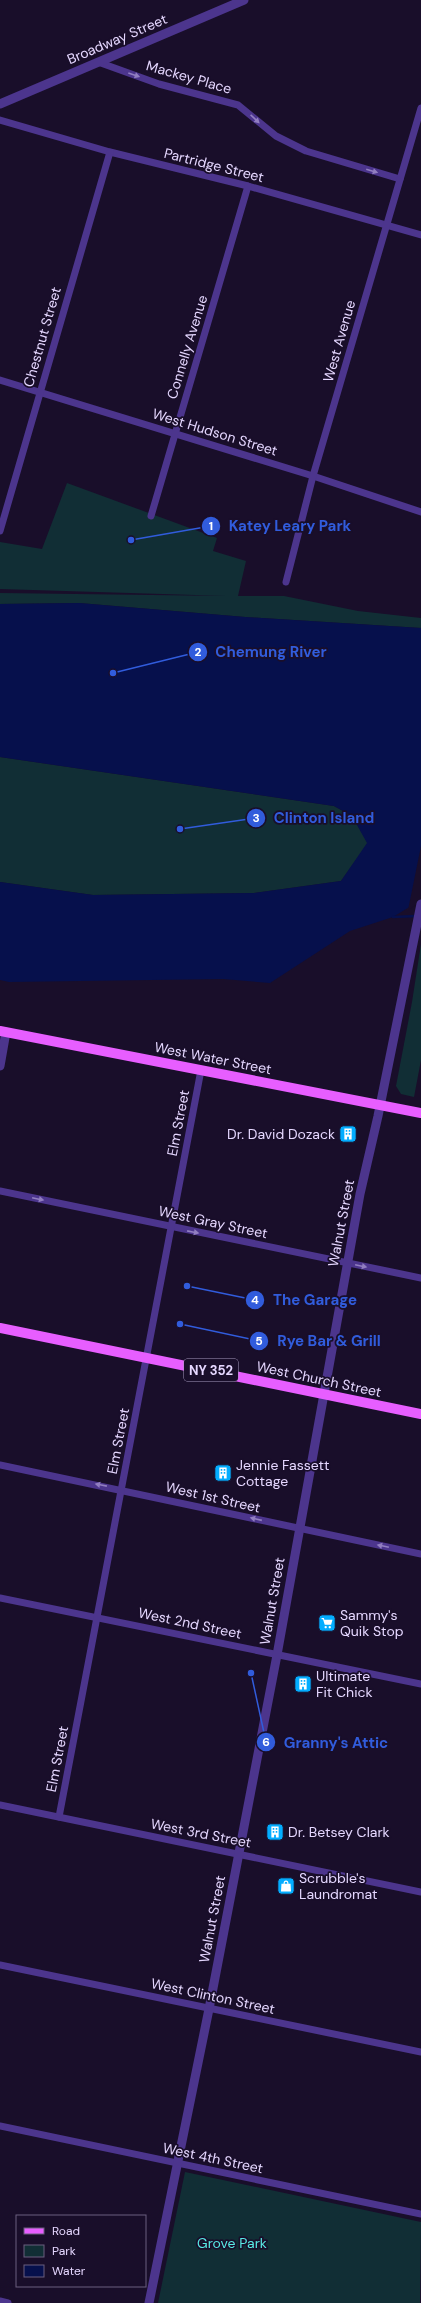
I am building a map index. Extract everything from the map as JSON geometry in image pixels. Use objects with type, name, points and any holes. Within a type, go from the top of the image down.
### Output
[{"type":"main road","name":"West Water Street","points":[[3,1032],[421,1113]]},
{"type":"main road","name":"West Church Street","points":[[0,1328],[421,1414]]},
{"type":"street","name":"Broadway Street","points":[[0,104],[244,0]]},
{"type":"street","name":"Mackey Place","points":[[98,62],[159,84],[238,105],[276,136],[306,151],[400,179]]},
{"type":"street","name":"West Avenue","points":[[286,582],[313,476],[421,108]]},
{"type":"street","name":"Partridge Street","points":[[0,120],[110,152],[248,186],[421,235]]},
{"type":"street","name":"Chestnut Street","points":[[0,531],[39,391],[110,152]]},
{"type":"street","name":"Connelly Avenue","points":[[151,516],[248,186]]},
{"type":"street","name":"West Hudson Street","points":[[0,380],[313,476],[421,512]]},
{"type":"street","name":"Walnut Street","points":[[149,2303],[209,2009],[325,1395],[347,1263],[421,904]]},
{"type":"street","points":[[0,1066],[3,1032]]},
{"type":"street","name":"Elm Street","points":[[60,1817],[201,1070]]},
{"type":"street","name":"West Gray Street","points":[[0,1191],[421,1278]]},
{"type":"street","name":"West 1st Street","points":[[0,1465],[122,1489],[300,1529],[421,1554]]},
{"type":"street","name":"West 2nd Street","points":[[0,1598],[421,1684]]},
{"type":"street","name":"West 3rd Street","points":[[0,1805],[238,1852],[421,1892]]},
{"type":"street","name":"West Clinton Street","points":[[0,1965],[421,2052]]},
{"type":"street","name":"West 4th Street","points":[[0,2126],[421,2214]]},
{"type":"street","points":[[0,2301],[8,2303]]},
{"type":"green space","points":[[67,483],[217,538],[213,551],[246,561],[238,596],[284,596],[358,611],[421,618],[421,628],[245,617],[79,603],[0,604],[0,593],[227,596],[0,589],[0,542],[42,549]]},
{"type":"green space","points":[[0,757],[334,806],[352,816],[368,843],[341,881],[254,893],[93,895],[0,882]]},
{"type":"green space","points":[[421,944],[421,1060],[414,1097],[401,1094],[396,1086]]},
{"type":"green space","name":"Grove Park","points":[[185,2172],[421,2222],[420,2303],[158,2303]]},
{"type":"water","points":[[79,603],[245,617],[421,628],[421,900],[393,917],[350,931],[270,983],[223,979],[9,982],[0,980],[0,882],[93,895],[254,893],[341,881],[367,843],[352,816],[334,806],[0,757],[0,604]]},
{"type":"pier","points":[[421,846],[421,902],[408,910]]},
{"type":"waterway","points":[[393,917],[417,916]]},
{"type":"place","name":"Katey Leary Park","points":[[131,540]]},
{"type":"place","name":"Chemung River","points":[[113,673]]},
{"type":"place","name":"Clinton Island","points":[[180,829]]},
{"type":"place","name":"Dr. David Dozack","points":[[348,1134]]},
{"type":"place","name":"The Garage","points":[[187,1286]]},
{"type":"place","name":"Rye Bar & Grill","points":[[180,1324]]},
{"type":"place","name":"Jennie Fassett Cottage","points":[[223,1473]]},
{"type":"place","name":"Sammy's Quik Stop","points":[[327,1623]]},
{"type":"place","name":"Granny's Attic","points":[[251,1673]]},
{"type":"place","name":"Ultimate Fit Chick","points":[[303,1684]]},
{"type":"place","name":"Dr. Betsey Clark","points":[[275,1832]]},
{"type":"place","name":"Scrubble's Laundromat","points":[[286,1886]]}]
